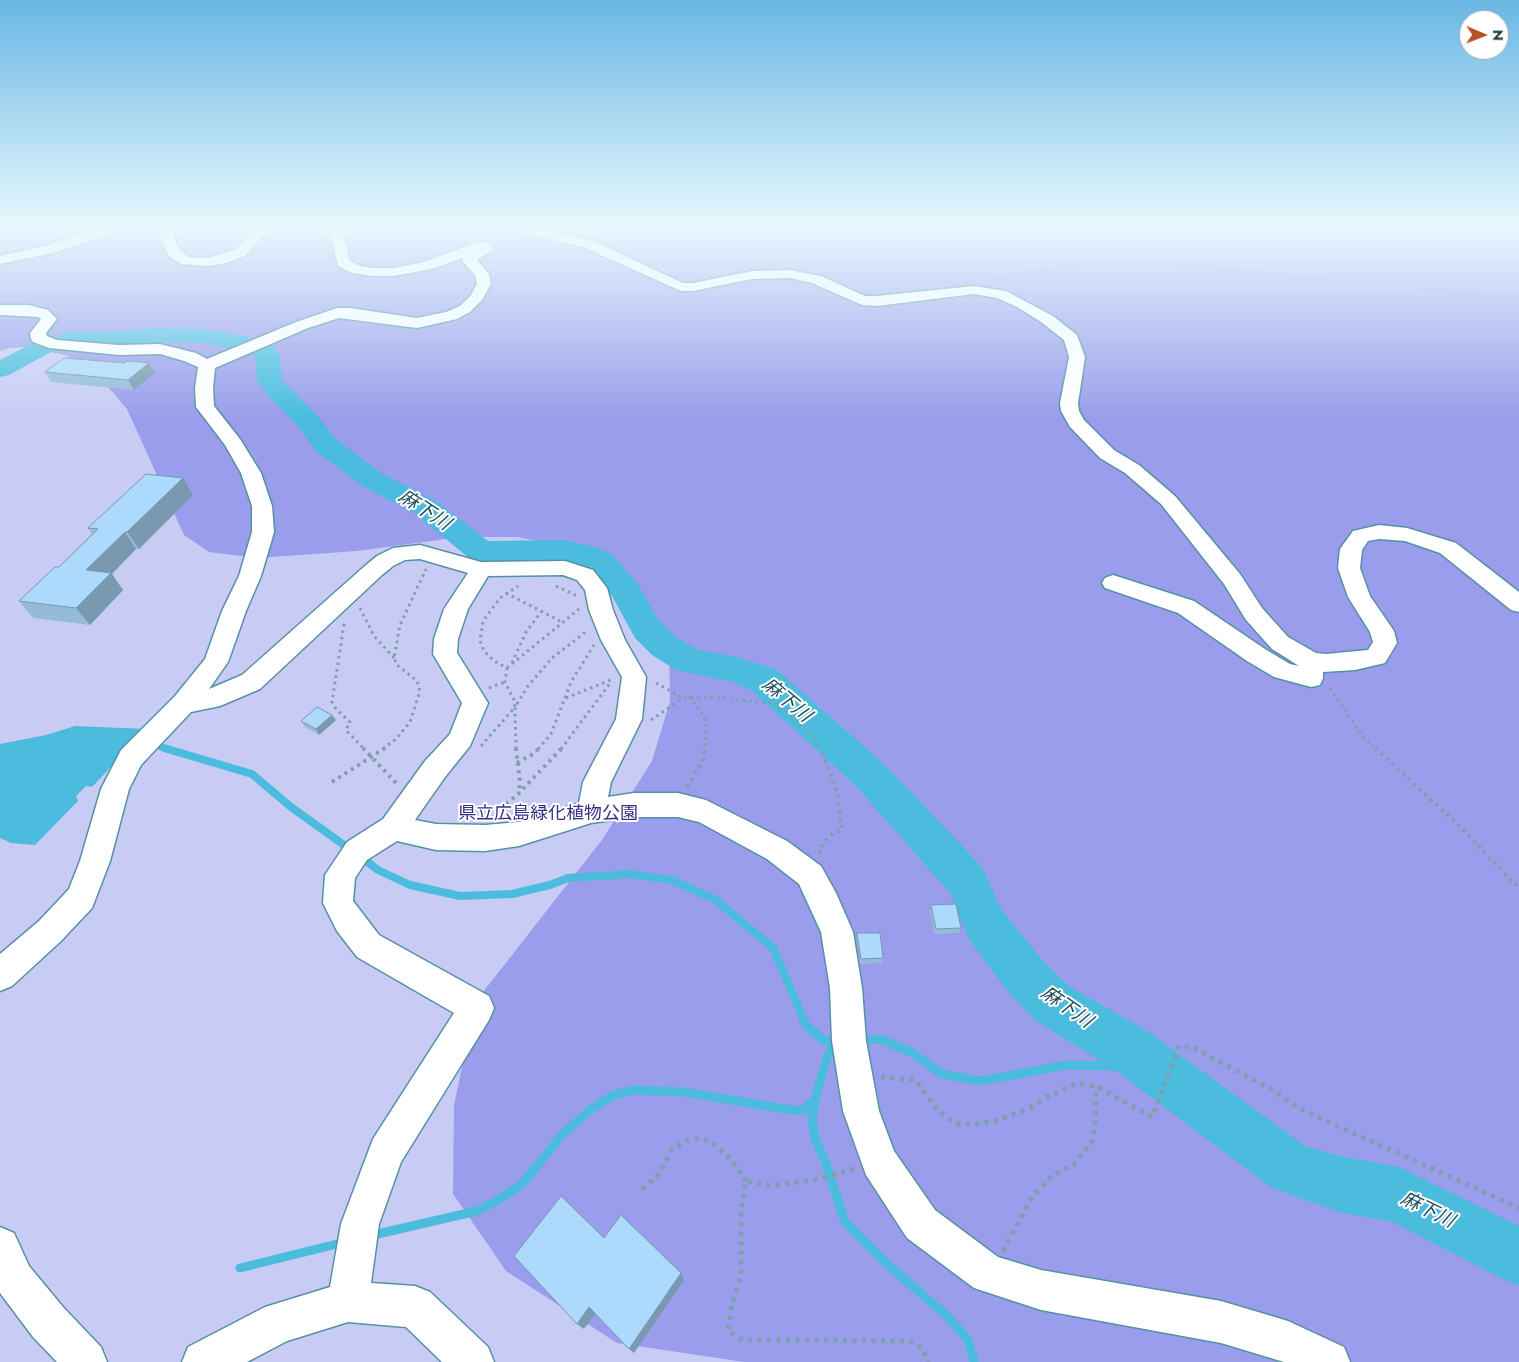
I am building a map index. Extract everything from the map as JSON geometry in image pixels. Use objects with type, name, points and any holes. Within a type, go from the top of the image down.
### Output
[{"type":"street","points":[[0,310],[29,310],[43,313],[49,319],[38,333],[39,339],[55,345],[119,350],[160,349],[190,357],[207,365],[337,313],[350,313],[417,323],[434,321],[452,316],[466,309],[477,298],[481,291]]},
{"type":"street","points":[[841,291],[862,300],[877,301],[969,291]]},
{"type":"street","points":[[982,291],[1001,294],[1022,304],[1047,319],[1071,338],[1077,358],[1070,411],[1076,423],[1107,454],[1132,469],[1168,500],[1232,579],[1254,614],[1280,643],[1311,661],[1326,663],[1345,662],[1376,657],[1385,643],[1382,631],[1359,597],[1349,568],[1351,549],[1361,536],[1379,532],[1407,535],[1448,548],[1519,604]]},
{"type":"street","points":[[0,975],[50,931],[81,898],[95,861],[115,789],[131,758],[184,703],[216,662],[234,611],[250,576],[263,532],[262,506],[251,473],[233,443],[205,407],[204,388],[207,365]]},
{"type":"street","points":[[184,703],[211,699],[251,682],[384,561],[401,553],[420,552],[481,569],[565,568],[585,575],[586,592],[608,627],[634,677],[626,730],[597,782],[591,811]]},
{"type":"street","points":[[348,1302],[360,1224],[386,1152],[477,1008],[368,946],[348,921],[338,903],[340,876],[357,851],[393,828],[435,769],[461,739],[475,702],[445,654],[446,639],[456,609],[481,569]]},
{"type":"street","points":[[1113,584],[1186,607],[1256,655],[1283,671],[1310,678],[1311,661]]},
{"type":"street","points":[[393,828],[436,837],[485,838],[519,834],[591,811],[634,805],[678,805],[706,812],[770,846],[810,876],[825,903],[837,932],[846,988],[849,1041],[861,1111],[879,1162],[921,1224],[988,1274],[1042,1290],[1221,1322],[1288,1342],[1329,1362]]},
{"type":"street","points":[[0,1247],[15,1280],[48,1322],[86,1362]]},
{"type":"street","points":[[203,1362],[280,1322],[348,1302],[415,1307],[472,1362]]},
{"type":"path","points":[[1441,291],[1519,301]]},
{"type":"path","points":[[394,658],[400,625],[407,607],[434,556]]},
{"type":"path","points":[[507,668],[494,661],[484,651],[480,641],[483,621],[491,608],[506,593],[520,585],[526,585]]},
{"type":"path","points":[[519,793],[520,782],[517,763],[515,707],[514,700],[505,682],[507,668],[579,609],[586,592],[552,586]]},
{"type":"path","points":[[332,782],[372,757],[396,739],[410,722],[420,691],[417,680],[398,665],[394,658],[381,646],[367,625],[352,590]]},
{"type":"path","points":[[352,590],[332,702],[350,722],[346,730],[402,788]]},
{"type":"path","points":[[506,593],[564,623]]},
{"type":"path","points":[[511,664],[526,632],[541,612]]},
{"type":"path","points":[[517,763],[535,753],[544,744],[557,722],[571,682],[582,661],[608,627]]},
{"type":"path","points":[[478,749],[515,707],[528,686],[558,653],[592,629],[608,627]]},
{"type":"path","points":[[1311,661],[1364,738],[1453,820],[1519,888]]},
{"type":"path","points":[[628,666],[683,698]]},
{"type":"path","points":[[492,816],[519,793],[563,747],[614,678],[566,698]]},
{"type":"path","points":[[678,805],[703,760],[706,748],[706,723],[696,704],[689,697]]},
{"type":"path","points":[[626,730],[632,729],[662,714],[683,698],[713,697],[777,704],[808,732],[819,746],[837,790],[842,830],[833,833],[823,843],[810,876]]},
{"type":"path","points":[[855,1075],[915,1080],[938,1110],[948,1119],[960,1125],[992,1122],[1028,1108],[1077,1083],[1096,1086],[1152,1117],[1179,1046],[1192,1047],[1271,1089],[1300,1109],[1519,1208]]},
{"type":"path","points":[[988,1274],[995,1265],[1032,1197],[1054,1175],[1074,1164],[1092,1142],[1096,1125],[1096,1086]]},
{"type":"path","points":[[642,1189],[660,1173],[672,1149],[689,1140],[702,1138],[714,1144],[732,1161],[746,1181],[771,1186],[819,1179],[879,1162]]},
{"type":"path","points":[[746,1181],[741,1211],[741,1276],[732,1304],[728,1331],[743,1340],[908,1341],[922,1348],[928,1362]]},
{"type":"green space","name":"県立広島緑化植物公園","points":[[0,291],[654,291],[1519,1362],[0,1362]]},
{"type":"shaded area","name":"県立広島緑化植物公園","points":[[0,291],[1519,291],[1519,1362],[744,1362],[617,1343],[506,1271],[453,1194],[454,1105],[476,1001],[602,840],[652,761],[670,701],[669,639],[636,585],[593,553],[518,537],[461,537],[357,551],[258,558],[209,552],[184,535],[127,409],[96,373],[65,355],[26,347],[0,351]]},
{"type":"shaded area","points":[[75,726],[146,729],[94,785],[91,787],[86,786],[76,796],[78,801],[35,845],[11,843],[0,838],[0,744],[46,735]]},
{"type":"building","points":[[64,358],[149,363],[128,380],[45,372]]},
{"type":"building","points":[[146,474],[183,478],[86,570],[111,573],[76,608],[19,601],[55,567],[59,567],[98,529],[88,528]]},
{"type":"building","points":[[317,707],[332,715],[316,729],[301,721]]},
{"type":"building","points":[[956,904],[961,928],[936,929],[931,905]]},
{"type":"building","points":[[857,933],[880,933],[883,958],[861,959]]},
{"type":"building","points":[[561,1196],[604,1238],[621,1215],[681,1273],[629,1349],[589,1307],[577,1324],[514,1256]]},
{"type":"waterway","name":"麻下川","points":[[0,370],[43,347],[71,339],[110,339],[158,335],[202,336],[261,348],[267,353],[270,381],[282,396],[306,419],[326,445],[371,479],[425,507],[480,551],[564,550],[584,554],[601,561],[611,571],[626,592],[647,629],[664,646],[689,661],[737,670],[764,680],[871,776],[967,881],[985,924],[1026,977],[1053,1004],[1129,1049],[1291,1169],[1339,1184],[1399,1195],[1519,1257]]},
{"type":"waterway","points":[[151,744],[168,749]]},
{"type":"waterway","points":[[164,748],[252,774],[291,807],[351,850]]},
{"type":"waterway","points":[[361,857],[378,870],[410,885],[460,896],[512,894],[550,885],[568,878],[630,874],[672,880],[716,900],[773,948],[804,1020]]},
{"type":"waterway","points":[[803,1019],[806,1025],[824,1041],[835,1041]]},
{"type":"waterway","points":[[858,1041],[880,1039],[913,1053],[941,1074],[981,1081],[1066,1065],[1118,1066],[1183,1089]]},
{"type":"waterway","points":[[815,1100],[827,1057],[835,1041]]},
{"type":"waterway","points":[[835,1041],[840,1041]]},
{"type":"waterway","points":[[369,1236],[477,1211],[498,1200],[522,1184],[562,1135],[591,1109],[614,1095],[633,1090],[683,1092],[791,1110],[803,1110],[815,1100]]},
{"type":"waterway","points":[[815,1100],[812,1119],[816,1142],[824,1158],[845,1222],[886,1263],[947,1316],[968,1340],[974,1362]]},
{"type":"waterway","points":[[240,1268],[345,1242]]}]
